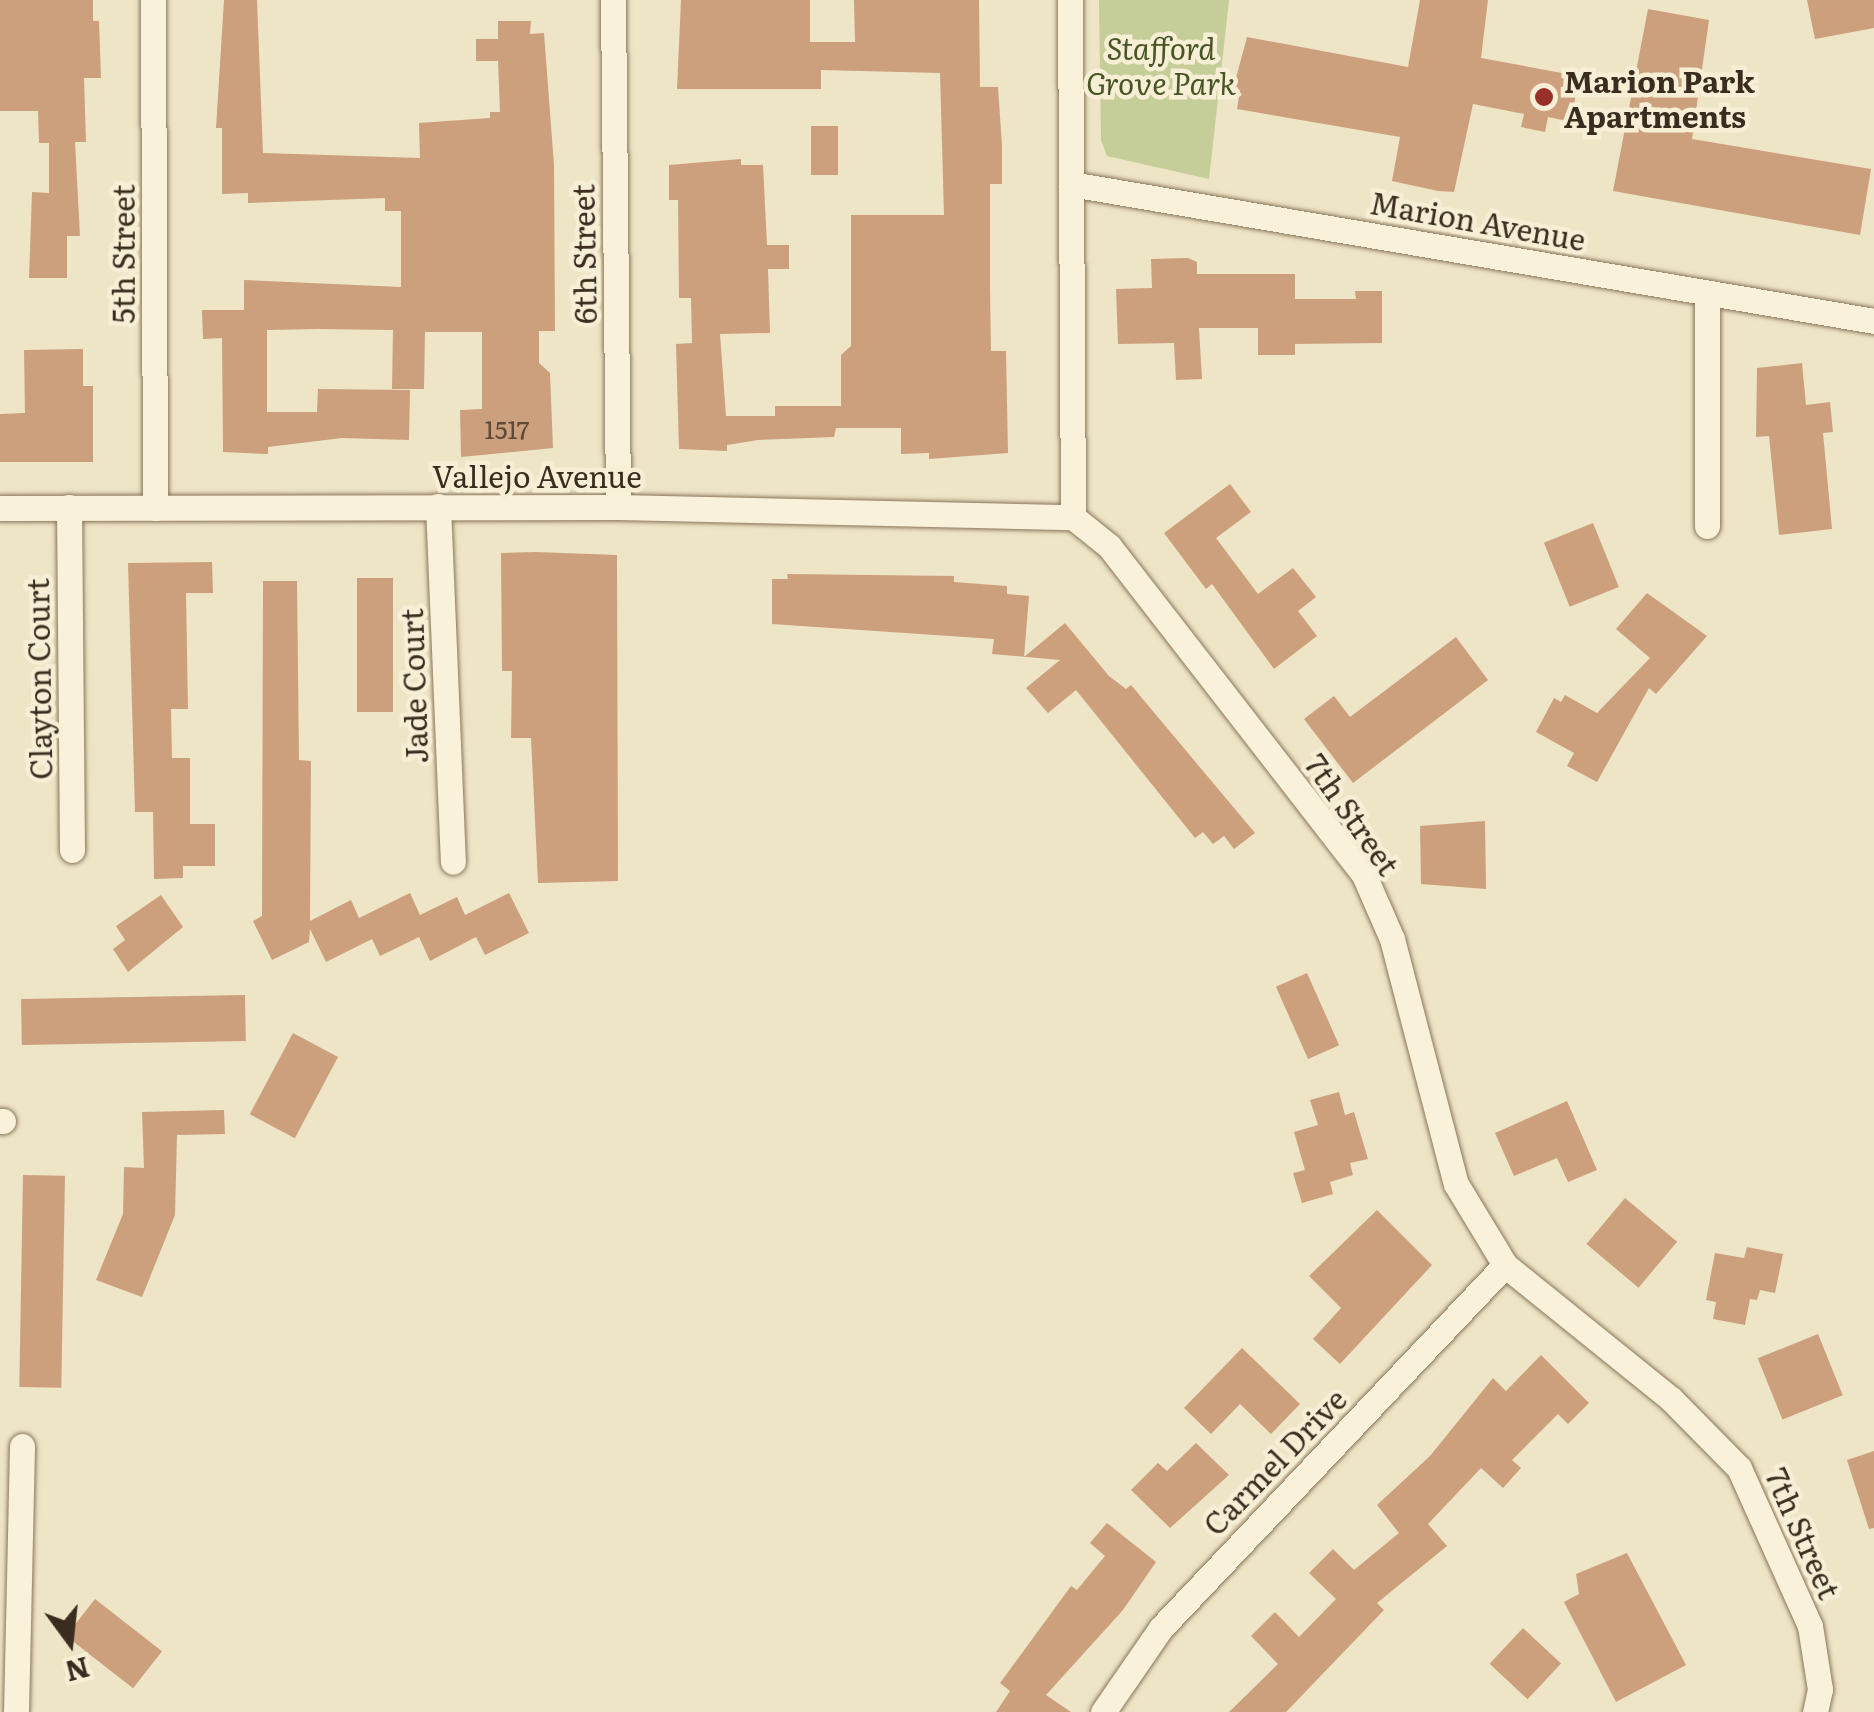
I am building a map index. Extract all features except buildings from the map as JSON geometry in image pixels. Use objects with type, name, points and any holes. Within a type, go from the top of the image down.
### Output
[{"type":"street","name":"5th Street","points":[[153,0],[156,508]]},
{"type":"street","name":"6th Street","points":[[613,0],[618,507]]},
{"type":"street","points":[[1070,0],[1073,517]]},
{"type":"street","name":"Marion Avenue","points":[[1071,184],[1874,321]]},
{"type":"street","points":[[1707,293],[1707,526]]},
{"type":"street","name":"Jade Court","points":[[438,506],[453,862]]},
{"type":"street","name":"Clayton Court","points":[[69,507],[72,850]]},
{"type":"street","name":"Vallejo Avenue","points":[[0,508],[618,507],[1073,517]]},
{"type":"street","name":"7th Street","points":[[1073,517],[1109,546],[1364,875],[1392,939],[1456,1184],[1505,1265],[1672,1400],[1739,1468],[1810,1626],[1820,1689],[1816,1712]]},
{"type":"street","name":"Carmel Drive","points":[[1103,1712],[1161,1628],[1505,1265]]},
{"type":"street","points":[[16,1712],[22,1446]]},
{"type":"green space","name":"Stafford Grove Park","points":[[1099,0],[1229,0],[1209,179],[1107,156],[1101,140]]},
{"type":"place","name":"Marion Park Apartments","points":[[1544,97]]}]
